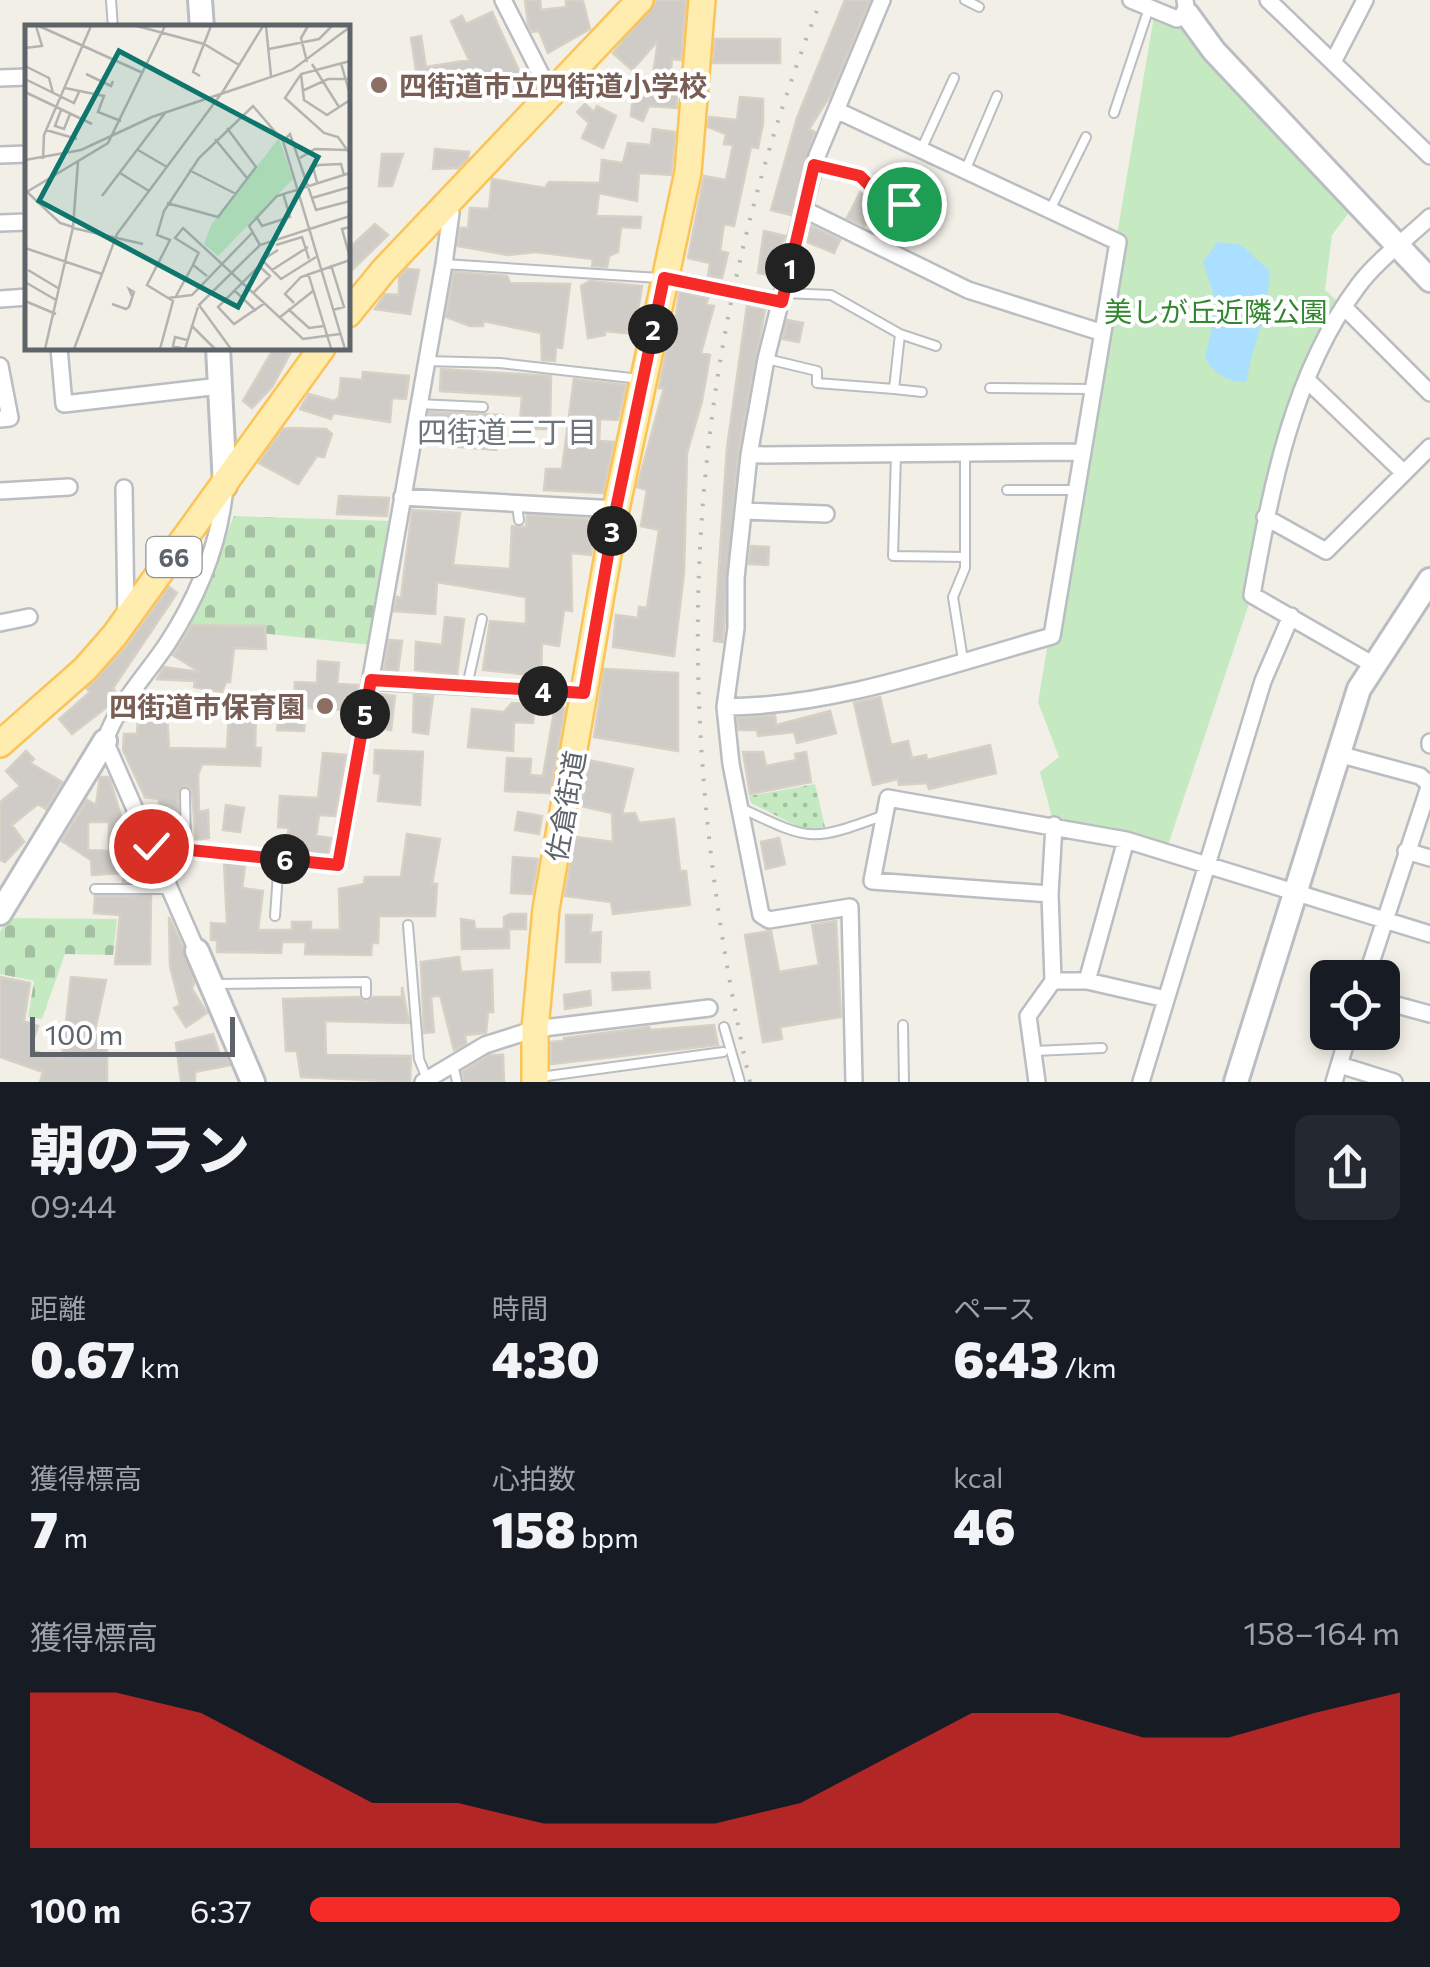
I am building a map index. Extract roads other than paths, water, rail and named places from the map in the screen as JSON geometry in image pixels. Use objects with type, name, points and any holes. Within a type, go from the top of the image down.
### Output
[{"type":"main road","points":[[350,312],[640,0]]},
{"type":"main road","name":"佐倉街道","points":[[535,1080],[535,1029],[546,909],[616,509],[688,172],[702,0]]},
{"type":"main road","name":"66","points":[[0,744],[84,669],[126,621],[321,350]]},
{"type":"street","points":[[200,0],[202,25]]},
{"type":"street","points":[[503,0],[552,96]]},
{"type":"street","points":[[854,1082],[850,907],[769,920],[761,915],[725,707],[736,628],[749,455],[766,359],[814,165],[882,0]]},
{"type":"street","points":[[1131,0],[1177,19],[1186,7],[1214,51],[1430,280]]},
{"type":"street","points":[[1333,62],[1365,0]]},
{"type":"street","points":[[1275,2],[1430,156]]},
{"type":"street","points":[[0,78],[25,77]]},
{"type":"street","points":[[725,707],[776,706],[838,695],[1052,636],[1118,242],[836,110]]},
{"type":"street","points":[[0,155],[25,154]]},
{"type":"street","points":[[338,865],[444,264],[451,213],[445,207]]},
{"type":"street","points":[[804,209],[968,290],[1100,332]]},
{"type":"street","points":[[1372,664],[1252,595],[1265,517],[1320,344],[1366,276],[1430,217]]},
{"type":"street","points":[[0,223],[25,222]]},
{"type":"street","points":[[664,278],[783,298]]},
{"type":"street","points":[[0,299],[25,298]]},
{"type":"street","points":[[1344,307],[1430,393]]},
{"type":"street","points":[[59,350],[64,404],[220,386]]},
{"type":"street","points":[[0,913],[105,741],[114,714],[168,642],[216,550],[225,486],[218,350]]},
{"type":"street","points":[[0,366],[10,418],[0,419]]},
{"type":"street","points":[[1307,380],[1404,474]]},
{"type":"street","points":[[1265,517],[1326,550],[1430,447]]},
{"type":"street","points":[[749,455],[1080,452]]},
{"type":"street","points":[[0,490],[69,486]]},
{"type":"street","points":[[124,488],[126,621]]},
{"type":"street","points":[[402,496],[518,512],[616,509]]},
{"type":"street","points":[[744,510],[826,514]]},
{"type":"street","points":[[1236,1082],[1338,754],[1372,664],[1429,582]]},
{"type":"street","points":[[1141,1082],[1263,681],[1291,616]]},
{"type":"street","points":[[0,623],[28,617]]},
{"type":"street","points":[[371,680],[584,693]]},
{"type":"street","points":[[105,741],[253,1082]]},
{"type":"street","points":[[1338,754],[1420,776],[1429,784],[1372,960]]},
{"type":"street","points":[[1050,894],[872,880],[888,798],[1054,824],[1126,840],[1430,934]]},
{"type":"street","points":[[1037,1082],[1028,1016],[1053,981],[1050,894],[1054,824]]},
{"type":"street","points":[[1086,981],[1126,840]]},
{"type":"street","points":[[1406,852],[1430,858]]},
{"type":"street","points":[[1053,981],[1086,981],[1166,999]]},
{"type":"street","points":[[1400,1006],[1430,1014]]},
{"type":"street","points":[[425,1081],[484,1045],[535,1029],[709,1008]]},
{"type":"street","points":[[1334,1082],[1345,1050]]},
{"type":"street","points":[[1340,1065],[1394,1082]]},
{"type":"lane","points":[[111,0],[113,25]]},
{"type":"lane","points":[[965,0],[979,7]]},
{"type":"lane","points":[[1114,113],[1149,8]]},
{"type":"lane","points":[[920,150],[954,78]]},
{"type":"lane","points":[[965,170],[997,96]]},
{"type":"lane","points":[[1050,210],[1086,137]]},
{"type":"lane","points":[[814,165],[860,176],[875,191],[904,204]]},
{"type":"lane","points":[[444,264],[664,278]]},
{"type":"lane","points":[[783,298],[832,295],[900,334],[936,346]]},
{"type":"lane","points":[[894,388],[900,334]]},
{"type":"lane","points":[[766,359],[817,371],[818,383],[922,392]]},
{"type":"lane","points":[[426,360],[500,363],[642,379]]},
{"type":"lane","points":[[990,388],[1091,388]]},
{"type":"lane","points":[[418,404],[483,407]]},
{"type":"lane","points":[[963,661],[953,598],[965,558],[964,453]]},
{"type":"lane","points":[[896,454],[892,556],[965,558]]},
{"type":"lane","points":[[1007,490],[1074,490]]},
{"type":"lane","points":[[467,686],[473,677],[482,619]]},
{"type":"lane","points":[[184,794],[186,850]]},
{"type":"lane","points":[[742,808],[800,836],[831,834],[885,815]]},
{"type":"lane","points":[[151,846],[338,865]]},
{"type":"lane","points":[[275,916],[279,859]]},
{"type":"lane","points":[[95,889],[170,890]]},
{"type":"lane","points":[[408,926],[419,1059],[425,1081]]},
{"type":"lane","points":[[211,985],[234,980],[366,982],[366,994]]},
{"type":"lane","points":[[904,1025],[904,1082]]},
{"type":"lane","points":[[724,1027],[740,1082]]},
{"type":"lane","points":[[1034,1051],[1102,1048]]},
{"type":"lane","points":[[535,1080],[724,1052]]},
{"type":"lane","points":[[453,1064],[457,1082]]},
{"type":"water","points":[[1218,242],[1241,245],[1269,270],[1267,301],[1247,382],[1223,376],[1205,358],[1217,305],[1203,262]]},
{"type":"railway","points":[[750,1082],[723,942],[706,804],[698,669],[701,535],[714,402],[738,269],[774,135],[821,0]]},
{"type":"place","name":"四街道市立四街道小学校","points":[[379,85]]},
{"type":"place","name":"四街道市保育園","points":[[325,706]]},
{"type":"district","name":"四街道三丁目","points":[[507,430]]},
{"type":"park label","name":"美しが丘近隣公園","points":[[1216,311]]}]
